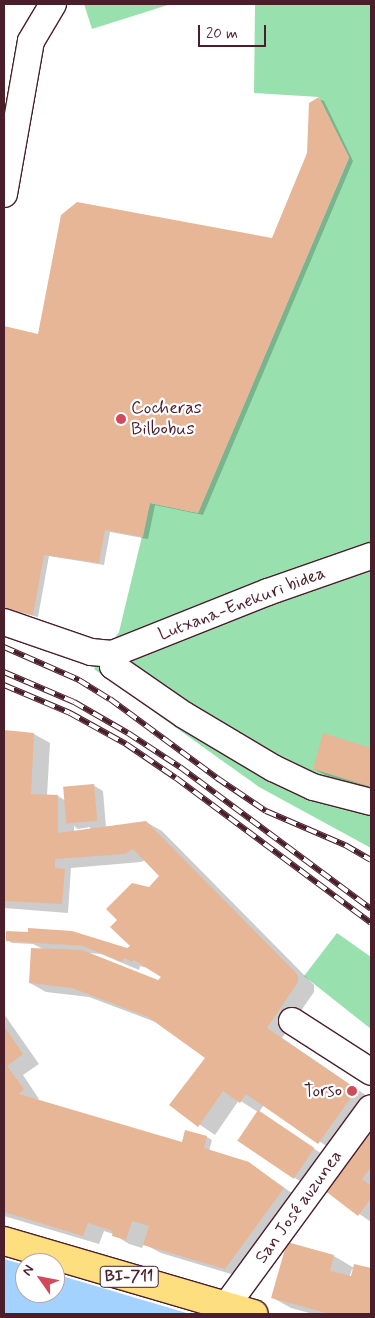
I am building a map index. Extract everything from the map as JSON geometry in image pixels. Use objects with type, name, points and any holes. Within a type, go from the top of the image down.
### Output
[{"type":"main road","name":"BI-711","points":[[4,1241],[254,1314]]},
{"type":"street","points":[[4,194],[32,41],[53,4]]},
{"type":"street","name":"Lutxana-Enekuri bidea","points":[[112,654],[268,592],[371,556]]},
{"type":"street","points":[[4,622],[91,652],[112,654],[113,666],[184,715],[273,768],[313,787],[371,802]]},
{"type":"street","points":[[292,1021],[371,1072]]},
{"type":"street","name":"San José auzunea","points":[[226,1306],[371,1108]]},
{"type":"green space","points":[[84,4],[171,4],[92,29]]},
{"type":"green space","points":[[255,4],[371,4],[371,848],[259,787],[94,669],[119,632],[150,503],[198,513],[349,158],[319,97],[254,93]]},
{"type":"green space","points":[[337,933],[371,957],[371,1029],[304,976]]},
{"type":"water","points":[[4,1259],[15,1262],[15,1303],[65,1303],[65,1277],[190,1314],[4,1314]]},
{"type":"building","name":"Cocheras Bilbobus","points":[[319,97],[349,157],[198,513],[150,503],[143,537],[105,530],[99,563],[44,555],[33,615],[4,608],[4,326],[38,334],[61,215],[77,202],[272,238],[307,153],[309,103]]},
{"type":"building","points":[[4,730],[34,733],[31,794],[58,795],[58,833],[146,821],[298,975],[298,982],[267,1028],[352,1086],[352,1096],[318,1144],[246,1094],[240,1103],[223,1091],[198,1127],[169,1105],[205,1058],[148,1017],[72,988],[29,983],[31,948],[82,950],[158,980],[161,977],[134,960],[132,962],[124,958],[122,962],[83,946],[6,941],[6,931],[28,932],[28,928],[72,931],[127,948],[130,946],[110,927],[117,920],[106,909],[132,883],[149,887],[159,876],[133,849],[125,854],[55,859],[55,868],[65,869],[62,904],[4,901]]},
{"type":"building","points":[[323,733],[371,748],[371,787],[313,769]]},
{"type":"building","points":[[94,784],[97,821],[66,824],[63,787]]},
{"type":"building","points":[[4,1026],[23,1054],[7,1066],[24,1089],[19,1094],[182,1142],[185,1130],[207,1136],[204,1148],[249,1162],[284,1188],[225,1269],[143,1245],[149,1226],[132,1221],[126,1240],[112,1236],[113,1231],[88,1223],[83,1236],[4,1212]]},
{"type":"building","points":[[258,1110],[314,1148],[294,1179],[237,1141]]},
{"type":"building","points":[[371,1128],[371,1167],[362,1179],[371,1186],[371,1198],[358,1216],[324,1190]]},
{"type":"building","points":[[287,1242],[334,1255],[330,1271],[351,1276],[354,1264],[371,1268],[371,1314],[330,1314],[271,1298]]},
{"type":"railway","points":[[4,647],[79,680],[110,699],[217,778],[266,811],[345,845],[371,860]]},
{"type":"railway","points":[[4,672],[74,702],[128,733],[180,767],[371,909]]},
{"type":"railway","points":[[4,685],[70,713],[126,744],[176,778],[371,923]]},
{"type":"place","name":"Cocheras Bilbobus","points":[[121,419]]},
{"type":"place","name":"Torso","points":[[352,1091]]}]
